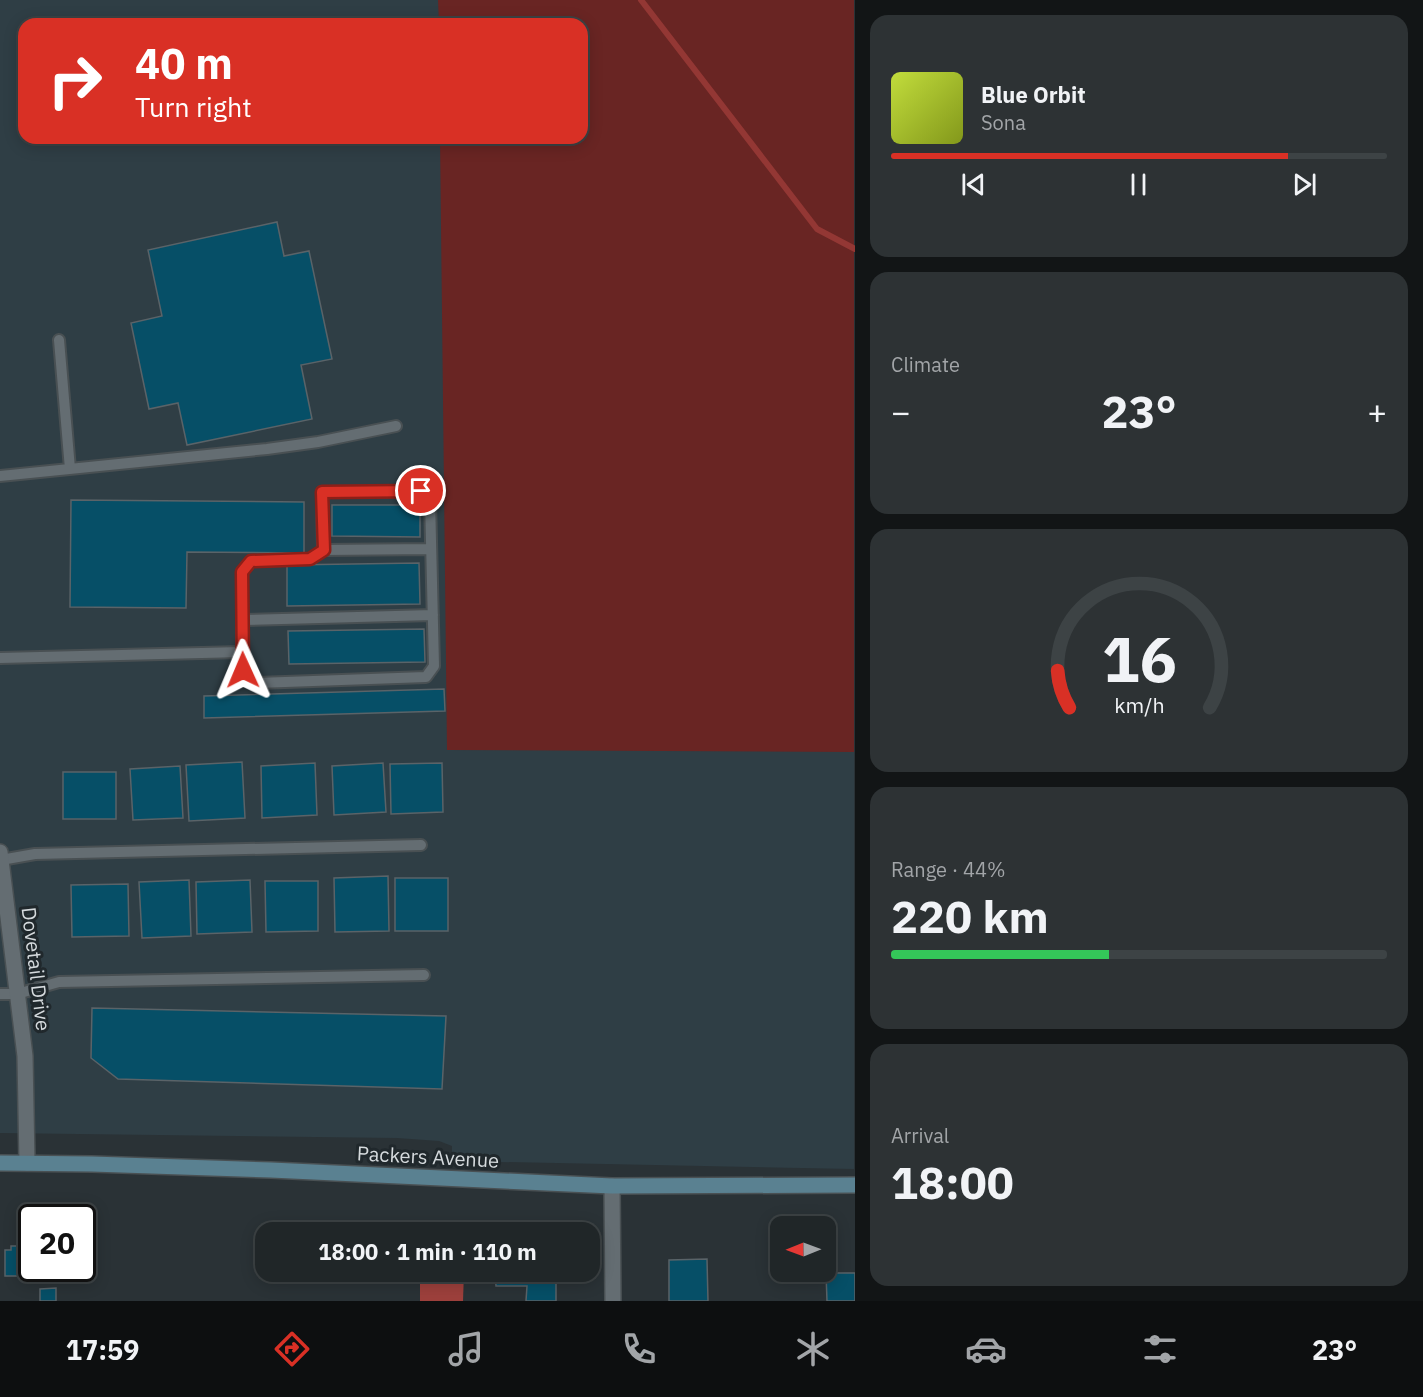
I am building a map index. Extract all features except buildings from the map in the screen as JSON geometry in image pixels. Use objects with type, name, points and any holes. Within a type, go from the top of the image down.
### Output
[{"type":"main road","name":"Packers Avenue","points":[[0,1163],[271,1170],[612,1186],[855,1185]]},
{"type":"street","name":"Dovetail Drive","points":[[1,856],[25,1056],[27,1163]]},
{"type":"street","points":[[612,1186],[613,1301]]},
{"type":"lane","points":[[59,340],[70,468]]},
{"type":"lane","points":[[0,476],[267,449],[318,442],[396,426]]},
{"type":"lane","points":[[324,550],[322,492],[421,491],[430,499],[434,666],[426,677],[257,683],[243,670],[242,652],[242,572],[251,561],[310,559],[324,550],[431,549]]},
{"type":"lane","points":[[242,620],[433,615]]},
{"type":"lane","points":[[0,658],[242,652]]},
{"type":"lane","points":[[1,856],[422,845]]},
{"type":"lane","points":[[0,994],[17,994],[59,982],[424,975]]},
{"type":"shaded area","points":[[0,0],[854,0],[854,1169],[452,1161],[452,1146],[439,1141],[397,1138],[0,1133]]},
{"type":"shaded area","points":[[438,0],[854,0],[854,752],[447,750],[440,144],[588,144],[588,18],[439,18]]},
{"type":"shaded area","points":[[420,1282],[464,1282],[463,1301],[420,1301]]},
{"type":"waterway","points":[[641,0],[817,229],[855,249]]},
{"type":"route","points":[[243,670],[242,572],[251,561],[310,559],[324,550],[322,492],[421,491]]}]
